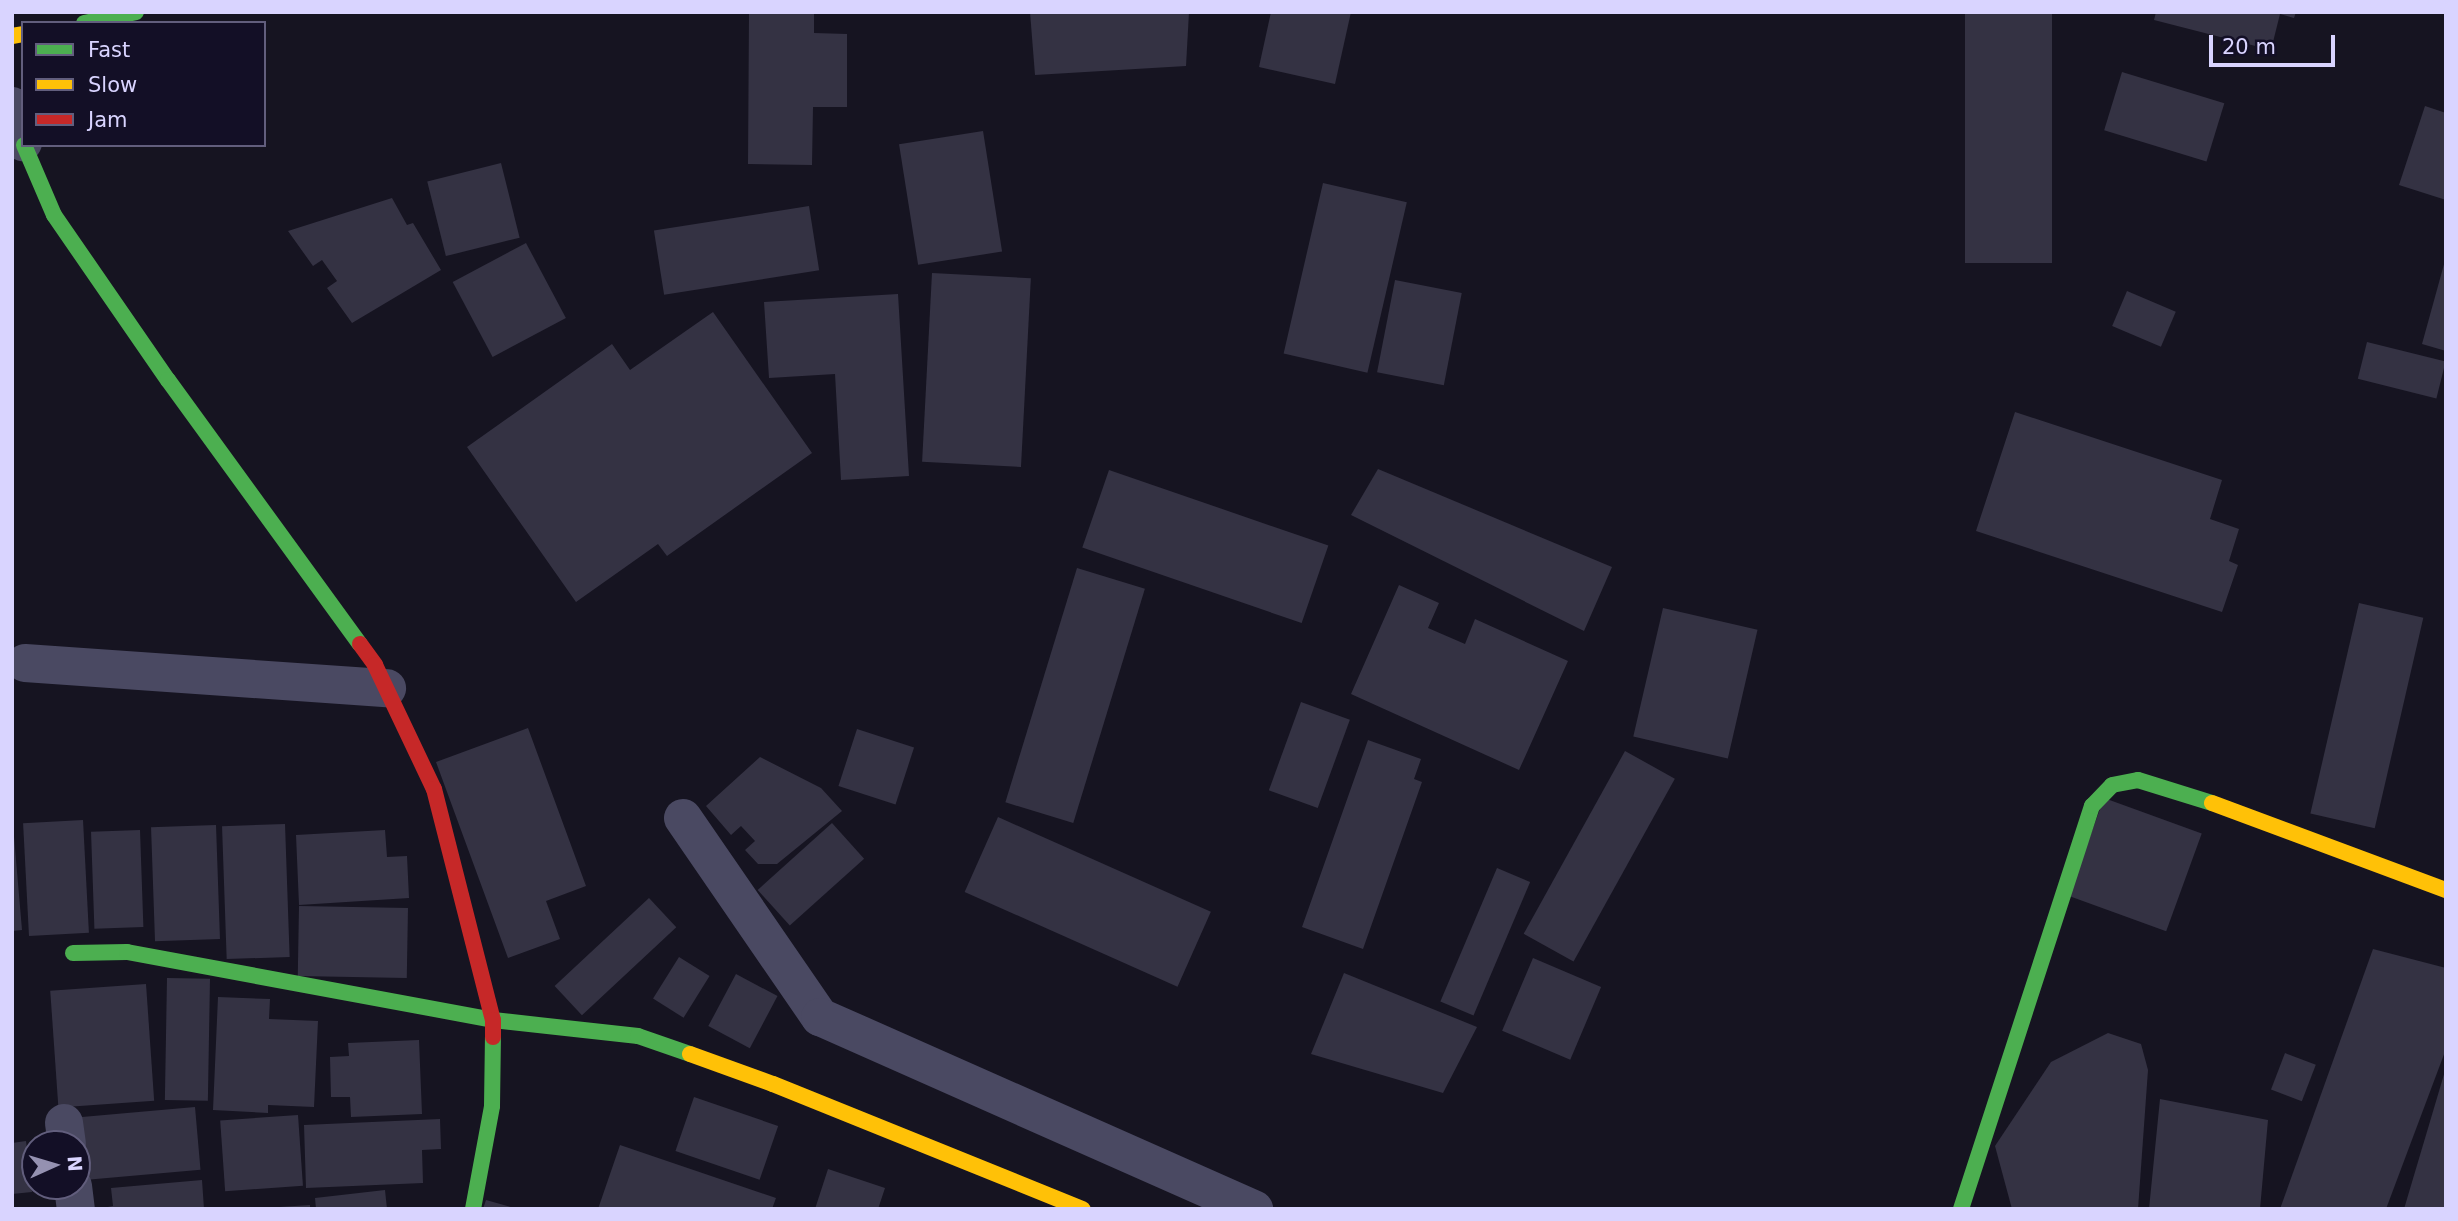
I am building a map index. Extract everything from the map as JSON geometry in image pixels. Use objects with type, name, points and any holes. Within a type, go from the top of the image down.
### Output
[{"type":"street","points":[[94,21],[136,12]]},
{"type":"street","points":[[12,106],[21,137]]},
{"type":"street","points":[[24,147],[54,215],[168,380],[375,665],[434,789],[492,1020],[492,1106],[473,1209]]},
{"type":"street","points":[[25,663],[387,688]]},
{"type":"street","points":[[1961,1209],[2092,806],[2112,785],[2138,779],[2174,789],[2446,890]]},
{"type":"street","points":[[683,818],[820,1017],[1254,1209]]},
{"type":"street","points":[[73,953],[127,952],[492,1020],[638,1036],[773,1084],[1083,1209]]},
{"type":"building","points":[[749,12],[814,12],[814,33],[847,34],[847,107],[813,107],[812,165],[748,164]]},
{"type":"building","points":[[1030,12],[1189,12],[1186,66],[1035,75]]},
{"type":"building","points":[[1271,12],[1351,12],[1335,84],[1259,67]]},
{"type":"building","points":[[1965,12],[2052,12],[2052,263],[1965,263]]},
{"type":"building","points":[[2156,12],[2296,12],[2294,18],[2280,14],[2271,50],[2154,20]]},
{"type":"building","points":[[2122,72],[2224,103],[2206,162],[2104,130]]},
{"type":"building","points":[[2425,106],[2446,113],[2446,200],[2399,185]]},
{"type":"building","points":[[983,131],[1002,251],[918,265],[899,144]]},
{"type":"building","points":[[501,163],[520,238],[446,256],[427,181]]},
{"type":"building","points":[[1323,183],[1407,202],[1367,373],[1284,354]]},
{"type":"building","points":[[392,198],[407,225],[413,223],[441,270],[352,323],[327,288],[337,281],[322,260],[313,266],[288,231]]},
{"type":"building","points":[[809,206],[819,270],[664,295],[654,231]]},
{"type":"building","points":[[526,243],[566,318],[493,357],[453,282]]},
{"type":"building","points":[[2446,257],[2446,351],[2422,344]]},
{"type":"building","points":[[932,273],[1031,278],[1021,467],[922,462]]},
{"type":"building","points":[[1395,280],[1462,293],[1444,385],[1377,372]]},
{"type":"building","points":[[2127,291],[2176,312],[2161,347],[2112,326]]},
{"type":"building","points":[[898,294],[909,476],[841,480],[835,374],[769,378],[764,302]]},
{"type":"building","points":[[713,312],[812,453],[667,556],[658,544],[576,602],[467,447],[612,344],[630,370]]},
{"type":"building","points":[[2367,342],[2446,362],[2436,398],[2358,379]]},
{"type":"building","points":[[2015,412],[2222,480],[2210,519],[2239,529],[2229,561],[2238,565],[2222,612],[1976,531]]},
{"type":"building","points":[[1378,469],[1612,567],[1584,631],[1351,515]]},
{"type":"building","points":[[1109,470],[1328,546],[1302,623],[1082,548]]},
{"type":"building","points":[[1077,568],[1145,589],[1073,823],[1005,802]]},
{"type":"building","points":[[1399,585],[1439,603],[1428,628],[1465,644],[1475,619],[1568,661],[1519,770],[1351,694]]},
{"type":"building","points":[[2359,603],[2423,618],[2375,828],[2310,813]]},
{"type":"building","points":[[1663,608],[1758,630],[1728,758],[1633,737]]},
{"type":"building","points":[[1301,702],[1350,720],[1318,808],[1269,790]]},
{"type":"building","points":[[528,728],[586,886],[546,901],[560,939],[508,958],[436,762]]},
{"type":"building","points":[[857,729],[914,748],[896,805],[838,786]]},
{"type":"building","points":[[1368,740],[1421,759],[1414,779],[1422,782],[1363,949],[1302,927]]},
{"type":"building","points":[[1625,751],[1675,779],[1574,961],[1524,934]]},
{"type":"building","points":[[760,757],[821,788],[842,811],[777,864],[758,864],[745,850],[755,841],[741,826],[731,835],[706,806]]},
{"type":"building","points":[[2104,798],[2202,834],[2166,931],[2068,896]]},
{"type":"building","points":[[12,813],[22,930],[12,931]]},
{"type":"building","points":[[998,817],[1211,912],[1178,987],[965,892]]},
{"type":"building","points":[[83,820],[89,933],[29,936],[23,823]]},
{"type":"building","points":[[832,823],[864,859],[790,926],[758,890]]},
{"type":"building","points":[[285,824],[290,957],[227,959],[222,826]]},
{"type":"building","points":[[216,825],[220,939],[155,941],[151,827]]},
{"type":"building","points":[[140,830],[143,927],[94,929],[91,832]]},
{"type":"building","points":[[385,830],[387,857],[407,856],[409,898],[299,905],[296,835]]},
{"type":"building","points":[[1497,868],[1530,882],[1473,1016],[1440,1001]]},
{"type":"building","points":[[649,898],[676,927],[582,1015],[555,986]]},
{"type":"building","points":[[299,906],[408,908],[407,978],[298,976]]},
{"type":"building","points":[[2373,949],[2446,968],[2446,1049],[2386,1209],[2280,1209]]},
{"type":"building","points":[[679,957],[710,976],[684,1018],[653,999]]},
{"type":"building","points":[[1533,958],[1601,987],[1570,1060],[1502,1031]]},
{"type":"building","points":[[1344,973],[1477,1027],[1443,1093],[1311,1054]]},
{"type":"building","points":[[736,974],[777,996],[750,1048],[708,1026]]},
{"type":"building","points":[[167,978],[210,979],[208,1101],[165,1100]]},
{"type":"building","points":[[146,984],[154,1101],[58,1107],[50,991]]},
{"type":"building","points":[[218,997],[270,999],[269,1019],[318,1021],[314,1107],[268,1105],[268,1113],[213,1110]]},
{"type":"building","points":[[2108,1033],[2141,1044],[2148,1070],[2138,1209],[2012,1209],[1995,1146],[2051,1062]]},
{"type":"building","points":[[419,1040],[422,1114],[351,1117],[350,1097],[331,1097],[330,1057],[349,1056],[348,1043]]},
{"type":"building","points":[[2285,1053],[2316,1065],[2302,1101],[2271,1089]]},
{"type":"building","points":[[2445,1071],[2446,1209],[2404,1209]]},
{"type":"building","points":[[694,1097],[778,1126],[760,1180],[675,1151]]},
{"type":"building","points":[[2160,1099],[2268,1120],[2260,1209],[2149,1209]]},
{"type":"building","points":[[195,1107],[200,1170],[91,1179],[91,1130],[75,1130],[73,1118]]},
{"type":"building","points":[[298,1115],[303,1186],[225,1191],[220,1120]]},
{"type":"building","points":[[440,1119],[441,1149],[422,1150],[423,1183],[306,1188],[304,1125]]},
{"type":"building","points":[[21,1142],[21,1193],[12,1194],[12,1143]]},
{"type":"building","points":[[620,1145],[776,1198],[772,1209],[598,1209]]},
{"type":"building","points":[[828,1169],[885,1188],[878,1209],[815,1209]]},
{"type":"building","points":[[202,1180],[204,1209],[97,1209],[113,1206],[111,1188]]},
{"type":"building","points":[[385,1190],[387,1209],[316,1209],[315,1198]]},
{"type":"building","points":[[486,1200],[514,1208],[514,1209],[483,1209]]},
{"type":"building","points":[[310,1205],[310,1209],[279,1209],[279,1207]]},
{"type":"traffic: fast","points":[[93,21],[136,12]]},
{"type":"traffic: fast","points":[[25,147],[54,215],[168,380],[360,644]]},
{"type":"traffic: fast","points":[[1961,1209],[2092,806],[2112,785],[2138,780],[2212,803]]},
{"type":"traffic: fast","points":[[73,953],[127,952],[493,1020],[638,1036],[690,1054]]},
{"type":"traffic: fast","points":[[473,1209],[492,1106],[493,1037]]},
{"type":"traffic: slow","points":[[12,36],[21,34]]},
{"type":"traffic: slow","points":[[2212,803],[2446,890]]},
{"type":"traffic: slow","points":[[690,1054],[773,1084],[1083,1209]]},
{"type":"traffic: jam","points":[[360,644],[375,665],[434,789],[493,1020],[493,1037]]}]
